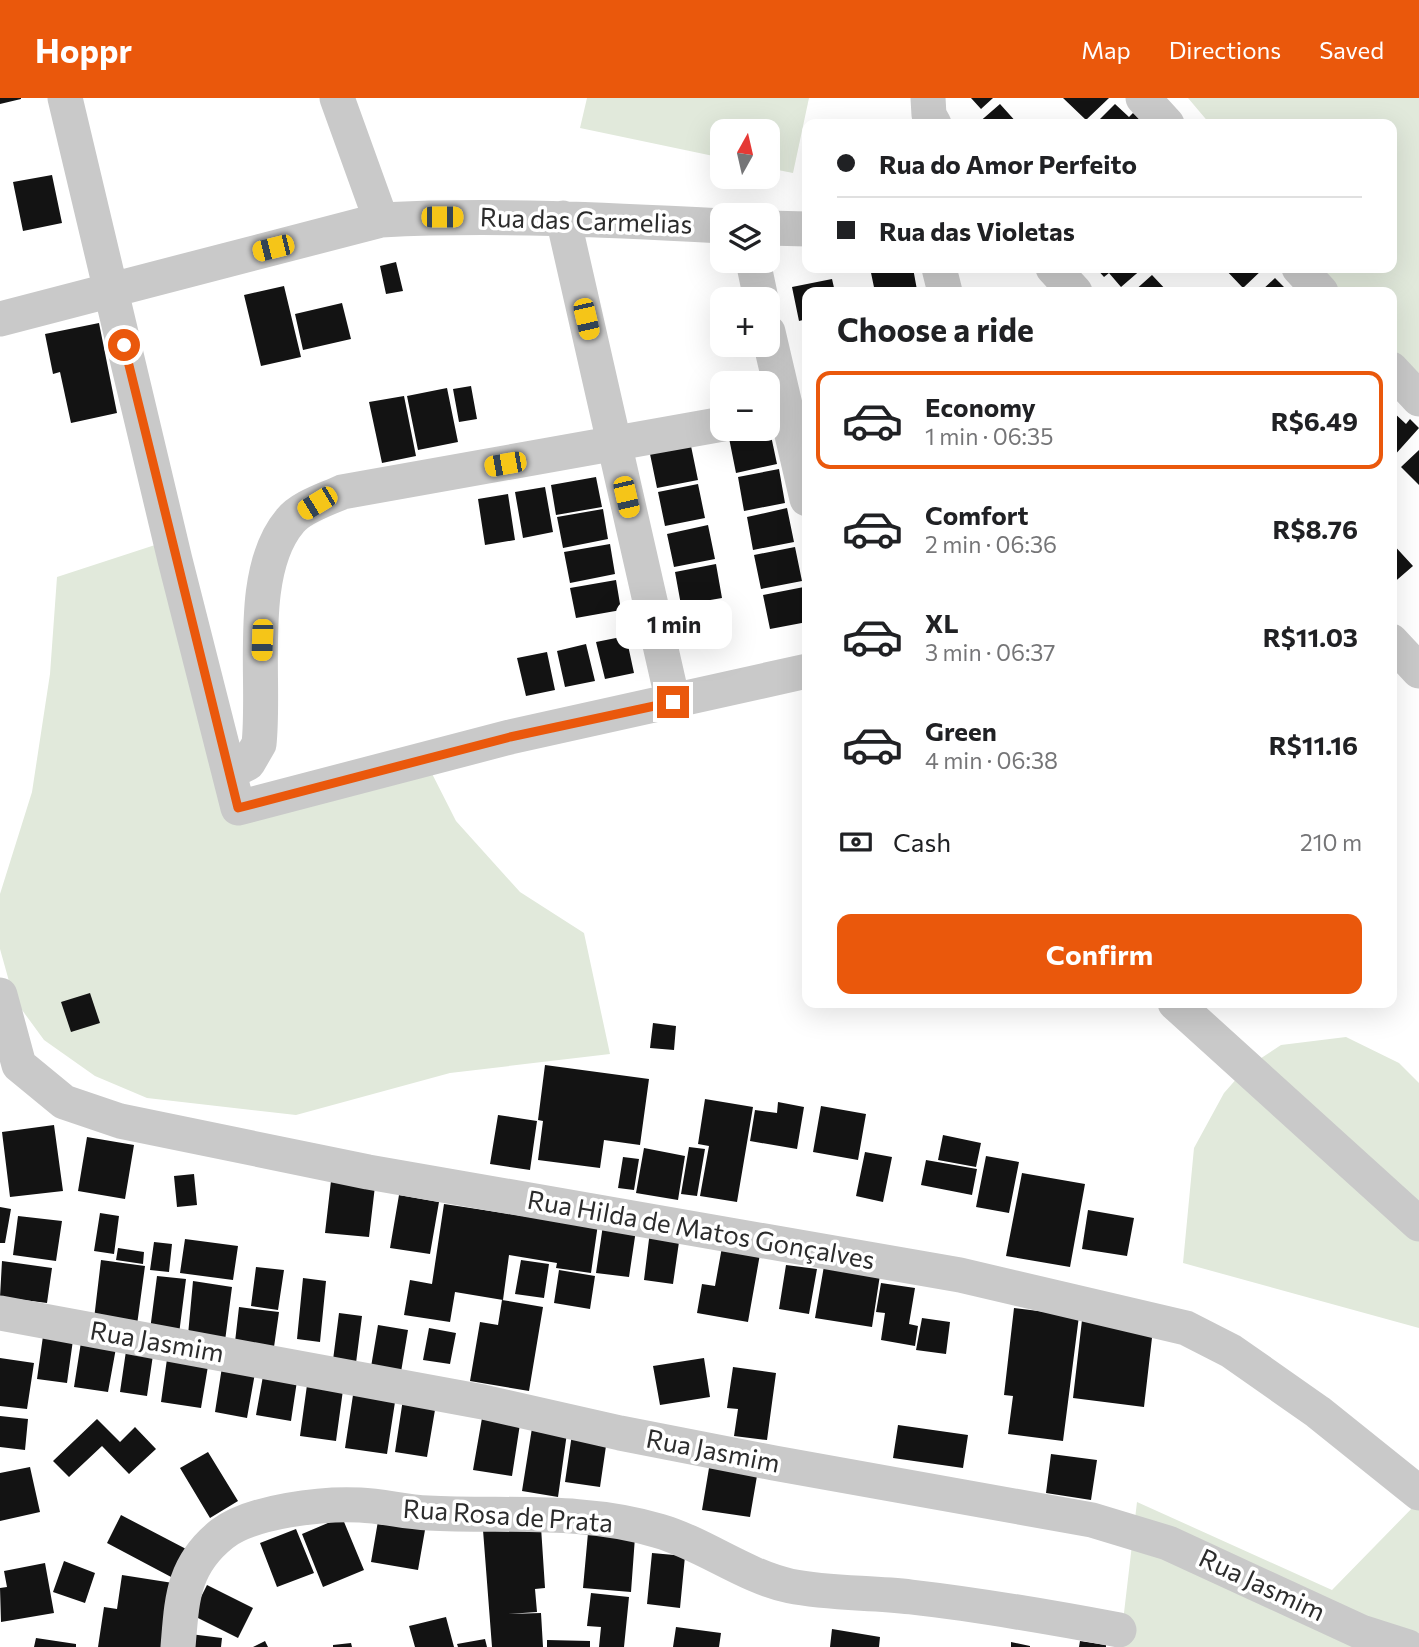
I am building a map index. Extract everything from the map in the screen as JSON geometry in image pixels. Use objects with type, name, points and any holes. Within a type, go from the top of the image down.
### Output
[{"type":"street","points":[[65,98],[175,560],[238,808],[510,737],[802,672]]},
{"type":"street","points":[[337,98],[381,220]]},
{"type":"street","points":[[928,98],[931,119]]},
{"type":"street","points":[[1143,98],[1162,119]]},
{"type":"street","name":"Rua das Carmelias","points":[[0,318],[381,220],[442,217],[563,218],[710,225]]},
{"type":"street","points":[[563,218],[673,702]]},
{"type":"street","points":[[780,228],[802,229]]},
{"type":"street","points":[[1058,273],[1070,287]]},
{"type":"street","points":[[1304,273],[1316,287]]},
{"type":"street","points":[[1397,375],[1419,399]]},
{"type":"street","points":[[780,422],[802,485]]},
{"type":"street","points":[[230,772],[248,763],[259,744],[267,578],[273,551],[291,519],[342,492],[615,446],[710,427]]},
{"type":"street","points":[[1397,647],[1419,671]]},
{"type":"street","name":"Rua Hilda de Matos Gonçalves","points":[[0,995],[19,1065],[42,1087],[64,1102],[120,1121],[355,1170],[960,1275],[1186,1328],[1231,1350],[1318,1412],[1419,1493]]},
{"type":"street","points":[[1181,1008],[1419,1224]]},
{"type":"street","name":"Rua Jasmim","points":[[0,1312],[483,1402],[774,1463],[1092,1520],[1168,1543],[1361,1632],[1408,1647]]},
{"type":"street","name":"Rua Rosa de Prata","points":[[178,1647],[187,1578],[197,1558],[224,1532],[277,1514],[314,1506],[359,1504],[426,1513],[548,1514],[599,1519],[686,1539],[752,1573],[786,1585],[828,1593],[907,1596],[993,1607],[1119,1630]]},
{"type":"shaded area","points":[[587,98],[809,98],[805,119],[802,119],[793,173],[780,170],[780,119],[710,119],[710,155],[580,128]]},
{"type":"shaded area","points":[[1188,98],[1419,98],[1419,391],[1397,365],[1397,287],[1337,287],[1327,273],[1397,273],[1397,119],[1206,119]]},
{"type":"shaded area","points":[[155,545],[226,801],[419,748],[456,821],[520,892],[584,933],[610,1054],[450,1073],[296,1115],[147,1098],[95,1076],[44,1040],[14,999],[0,949],[0,894],[32,792],[50,674],[57,577]]},
{"type":"shaded area","points":[[1346,1037],[1399,1063],[1419,1083],[1419,1328],[1183,1263],[1194,1148],[1224,1093],[1246,1068],[1281,1045]]},
{"type":"shaded area","points":[[1419,1501],[1419,1647],[1120,1647],[1137,1502],[1332,1590]]},
{"type":"building","points":[[0,98],[21,98],[21,99],[0,104]]},
{"type":"building","points":[[971,98],[993,98],[981,109]]},
{"type":"building","points":[[1063,98],[1109,98],[1087,119]]},
{"type":"building","points":[[1000,104],[1014,119],[983,119]]},
{"type":"building","points":[[1115,104],[1129,117],[1133,113],[1140,119],[1100,119]]},
{"type":"building","points":[[52,175],[62,223],[23,231],[13,182]]},
{"type":"building","points":[[396,262],[403,291],[386,294],[380,266]]},
{"type":"building","points":[[871,273],[914,273],[916,287],[874,287]]},
{"type":"building","points":[[1109,273],[1137,273],[1121,287]]},
{"type":"building","points":[[1229,273],[1259,273],[1244,287]]},
{"type":"building","points":[[1152,275],[1163,287],[1139,287]]},
{"type":"building","points":[[1275,278],[1284,287],[1265,287]]},
{"type":"building","points":[[832,279],[834,287],[802,287],[802,320],[799,321],[792,287]]},
{"type":"building","points":[[284,286],[301,357],[261,366],[244,295]]},
{"type":"building","points":[[342,303],[351,339],[303,350],[295,314]]},
{"type":"building","points":[[99,323],[117,413],[71,423],[60,372],[53,374],[45,334]]},
{"type":"building","points":[[471,386],[477,419],[459,422],[453,389]]},
{"type":"building","points":[[447,388],[458,442],[418,450],[407,396]]},
{"type":"building","points":[[404,396],[416,456],[382,463],[369,402]]},
{"type":"building","points":[[1397,416],[1406,424],[1410,419],[1419,428],[1397,453]]},
{"type":"building","points":[[730,441],[772,441],[777,464],[736,473]]},
{"type":"building","points":[[691,446],[698,480],[657,488],[650,454]]},
{"type":"building","points":[[1419,450],[1419,485],[1401,467]]},
{"type":"building","points":[[779,469],[785,503],[744,511],[738,477]]},
{"type":"building","points":[[596,477],[602,507],[556,515],[551,485]]},
{"type":"building","points":[[698,484],[705,518],[665,526],[658,492]]},
{"type":"building","points":[[545,487],[553,532],[523,538],[515,492]]},
{"type":"building","points":[[508,494],[515,540],[485,545],[478,499]]},
{"type":"building","points":[[787,508],[794,542],[753,550],[747,517]]},
{"type":"building","points":[[603,509],[608,539],[563,548],[557,517]]},
{"type":"building","points":[[708,525],[715,559],[674,567],[667,534]]},
{"type":"building","points":[[610,544],[615,574],[570,583],[564,552]]},
{"type":"building","points":[[795,547],[802,581],[761,589],[754,555]]},
{"type":"building","points":[[1397,549],[1413,566],[1397,580]]},
{"type":"building","points":[[716,564],[722,598],[681,605],[675,572]]},
{"type":"building","points":[[616,580],[621,610],[576,618],[570,588]]},
{"type":"building","points":[[802,587],[802,623],[770,629],[763,595]]},
{"type":"building","points":[[724,605],[731,639],[690,647],[684,613]]},
{"type":"building","points":[[626,636],[634,673],[605,679],[596,642]]},
{"type":"building","points":[[586,644],[595,681],[565,687],[557,651]]},
{"type":"building","points":[[547,652],[555,690],[526,696],[517,658]]},
{"type":"building","points":[[90,993],[100,1023],[71,1032],[61,1002]]},
{"type":"building","points":[[653,1023],[676,1026],[674,1050],[650,1048]]},
{"type":"building","points":[[545,1065],[649,1079],[640,1145],[604,1140],[600,1168],[538,1160],[543,1121],[538,1120]]},
{"type":"building","points":[[705,1099],[753,1107],[737,1202],[700,1196],[709,1146],[698,1144]]},
{"type":"building","points":[[778,1102],[804,1107],[797,1149],[750,1141],[755,1110],[777,1113]]},
{"type":"building","points":[[821,1106],[866,1114],[858,1160],[813,1152]]},
{"type":"building","points":[[498,1115],[537,1121],[530,1170],[490,1164]]},
{"type":"building","points":[[54,1125],[63,1191],[10,1197],[2,1132]]},
{"type":"building","points":[[943,1135],[981,1143],[976,1167],[938,1160]]},
{"type":"building","points":[[87,1137],[134,1145],[125,1199],[78,1191]]},
{"type":"building","points":[[689,1147],[705,1149],[697,1196],[681,1194]]},
{"type":"building","points":[[644,1148],[685,1156],[678,1200],[636,1193]]},
{"type":"building","points":[[865,1152],[892,1157],[883,1202],[856,1196]]},
{"type":"building","points":[[986,1156],[1019,1162],[1009,1213],[976,1207]]},
{"type":"building","points":[[623,1157],[639,1159],[634,1190],[618,1188]]},
{"type":"building","points":[[926,1160],[977,1169],[972,1195],[921,1185]]},
{"type":"building","points":[[1022,1173],[1085,1184],[1070,1267],[1006,1256]]},
{"type":"building","points":[[194,1174],[197,1205],[177,1207],[174,1176]]},
{"type":"building","points":[[331,1181],[375,1186],[369,1237],[325,1233]]},
{"type":"building","points":[[399,1195],[439,1202],[430,1254],[390,1248]]},
{"type":"building","points":[[444,1204],[562,1222],[598,1224],[591,1273],[556,1268],[557,1263],[509,1255],[503,1300],[455,1292],[450,1322],[404,1315],[410,1280],[432,1284]]},
{"type":"building","points":[[0,1207],[11,1209],[5,1243],[0,1243]]},
{"type":"building","points":[[1088,1210],[1134,1218],[1127,1256],[1082,1249]]},
{"type":"building","points":[[100,1213],[119,1216],[114,1254],[94,1251]]},
{"type":"building","points":[[18,1216],[62,1221],[56,1261],[13,1255]]},
{"type":"building","points":[[603,1225],[636,1230],[629,1277],[596,1273]]},
{"type":"building","points":[[650,1231],[680,1235],[673,1284],[644,1280]]},
{"type":"building","points":[[185,1239],[238,1246],[233,1280],[180,1273]]},
{"type":"building","points":[[154,1242],[172,1244],[169,1272],[150,1270]]},
{"type":"building","points":[[722,1247],[760,1254],[748,1322],[697,1313],[702,1284],[715,1286]]},
{"type":"building","points":[[118,1248],[144,1252],[143,1264],[116,1260]]},
{"type":"building","points":[[101,1260],[145,1266],[137,1325],[94,1319]]},
{"type":"building","points":[[521,1260],[549,1264],[544,1298],[515,1294]]},
{"type":"building","points":[[2,1261],[52,1268],[47,1303],[0,1297]]},
{"type":"building","points":[[786,1265],[817,1269],[809,1314],[779,1309]]},
{"type":"building","points":[[824,1266],[880,1275],[872,1327],[815,1318]]},
{"type":"building","points":[[256,1267],[284,1270],[278,1310],[251,1306]]},
{"type":"building","points":[[559,1270],[595,1276],[590,1309],[554,1303]]},
{"type":"building","points":[[157,1276],[186,1279],[179,1334],[150,1330]]},
{"type":"building","points":[[303,1278],[326,1281],[320,1342],[297,1339]]},
{"type":"building","points":[[193,1281],[232,1287],[225,1341],[188,1335]]},
{"type":"building","points":[[881,1283],[915,1288],[909,1324],[918,1326],[915,1346],[881,1340],[885,1313],[876,1312]]},
{"type":"building","points":[[502,1300],[543,1307],[529,1391],[470,1381],[480,1322],[498,1325]]},
{"type":"building","points":[[239,1307],[279,1312],[274,1347],[235,1342]]},
{"type":"building","points":[[1014,1308],[1079,1316],[1063,1441],[1008,1434],[1013,1396],[1004,1395]]},
{"type":"building","points":[[339,1313],[362,1316],[356,1363],[333,1360]]},
{"type":"building","points":[[922,1318],[950,1322],[946,1354],[916,1350]]},
{"type":"building","points":[[1082,1320],[1153,1329],[1144,1407],[1073,1398]]},
{"type":"building","points":[[378,1325],[408,1330],[401,1372],[371,1367]]},
{"type":"building","points":[[429,1328],[456,1333],[450,1364],[423,1360]]},
{"type":"building","points":[[43,1336],[73,1340],[67,1383],[37,1379]]},
{"type":"building","points":[[81,1342],[116,1348],[108,1392],[74,1387]]},
{"type":"building","points":[[126,1351],[153,1355],[147,1396],[120,1392]]},
{"type":"building","points":[[0,1358],[34,1363],[27,1409],[0,1406]]},
{"type":"building","points":[[704,1358],[710,1397],[660,1405],[653,1366]]},
{"type":"building","points":[[167,1359],[208,1366],[201,1408],[161,1402]]},
{"type":"building","points":[[222,1367],[255,1373],[247,1418],[215,1412]]},
{"type":"building","points":[[733,1367],[776,1373],[767,1440],[734,1436],[738,1409],[727,1408]]},
{"type":"building","points":[[263,1376],[297,1381],[291,1421],[256,1415]]},
{"type":"building","points":[[307,1385],[343,1390],[336,1441],[300,1436]]},
{"type":"building","points":[[353,1395],[395,1402],[387,1454],[345,1448]]},
{"type":"building","points":[[403,1399],[436,1404],[427,1457],[395,1452]]},
{"type":"building","points":[[0,1416],[28,1419],[25,1450],[0,1447]]},
{"type":"building","points":[[482,1418],[520,1424],[512,1476],[473,1470]]},
{"type":"building","points":[[97,1419],[120,1442],[135,1427],[156,1449],[129,1474],[102,1446],[69,1477],[53,1461]]},
{"type":"building","points":[[898,1425],[968,1435],[963,1468],[893,1458]]},
{"type":"building","points":[[532,1428],[567,1433],[558,1497],[522,1491]]},
{"type":"building","points":[[572,1434],[607,1439],[600,1487],[565,1482]]},
{"type":"building","points":[[208,1452],[238,1501],[210,1518],[180,1468]]},
{"type":"building","points":[[1051,1454],[1097,1460],[1091,1500],[1046,1493]]},
{"type":"building","points":[[710,1462],[758,1470],[750,1517],[702,1510]]},
{"type":"building","points":[[30,1467],[40,1512],[0,1521],[0,1473]]},
{"type":"building","points":[[121,1515],[188,1550],[173,1578],[107,1543]]},
{"type":"building","points":[[342,1517],[364,1570],[323,1587],[302,1534]]},
{"type":"building","points":[[378,1521],[425,1530],[418,1570],[371,1562]]},
{"type":"building","points":[[541,1527],[545,1588],[535,1589],[537,1612],[508,1614],[541,1613],[543,1647],[492,1647],[483,1530]]},
{"type":"building","points":[[296,1529],[314,1573],[277,1587],[260,1543]]},
{"type":"building","points":[[588,1533],[635,1537],[631,1592],[583,1588]]},
{"type":"building","points":[[652,1553],[685,1556],[680,1608],[647,1604]]},
{"type":"building","points":[[64,1561],[95,1573],[85,1603],[53,1592]]},
{"type":"building","points":[[45,1563],[54,1613],[1,1622],[0,1588],[7,1587],[4,1571]]},
{"type":"building","points":[[122,1575],[173,1583],[163,1647],[98,1647],[104,1607],[117,1609]]},
{"type":"building","points":[[207,1585],[253,1608],[238,1638],[192,1615]]},
{"type":"building","points":[[591,1593],[629,1597],[624,1647],[599,1647],[601,1627],[587,1626]]},
{"type":"building","points":[[446,1617],[454,1647],[415,1647],[409,1626]]},
{"type":"building","points":[[676,1627],[721,1633],[719,1647],[673,1647]]},
{"type":"building","points":[[832,1629],[880,1637],[879,1647],[830,1647]]},
{"type":"building","points":[[190,1634],[222,1638],[221,1647],[189,1647]]},
{"type":"building","points":[[36,1638],[76,1644],[76,1647],[34,1647]]},
{"type":"building","points":[[485,1639],[487,1647],[458,1647],[457,1644]]},
{"type":"building","points":[[547,1640],[590,1641],[590,1647],[547,1647]]},
{"type":"building","points":[[265,1641],[268,1647],[253,1647]]},
{"type":"building","points":[[1080,1641],[1106,1645],[1106,1647],[1079,1647]]},
{"type":"building","points":[[1011,1642],[1030,1646],[1030,1647],[1011,1647]]},
{"type":"building","points":[[351,1643],[352,1647],[333,1647],[333,1645]]},
{"type":"route","points":[[124,345],[238,808],[510,737],[673,702]]}]
